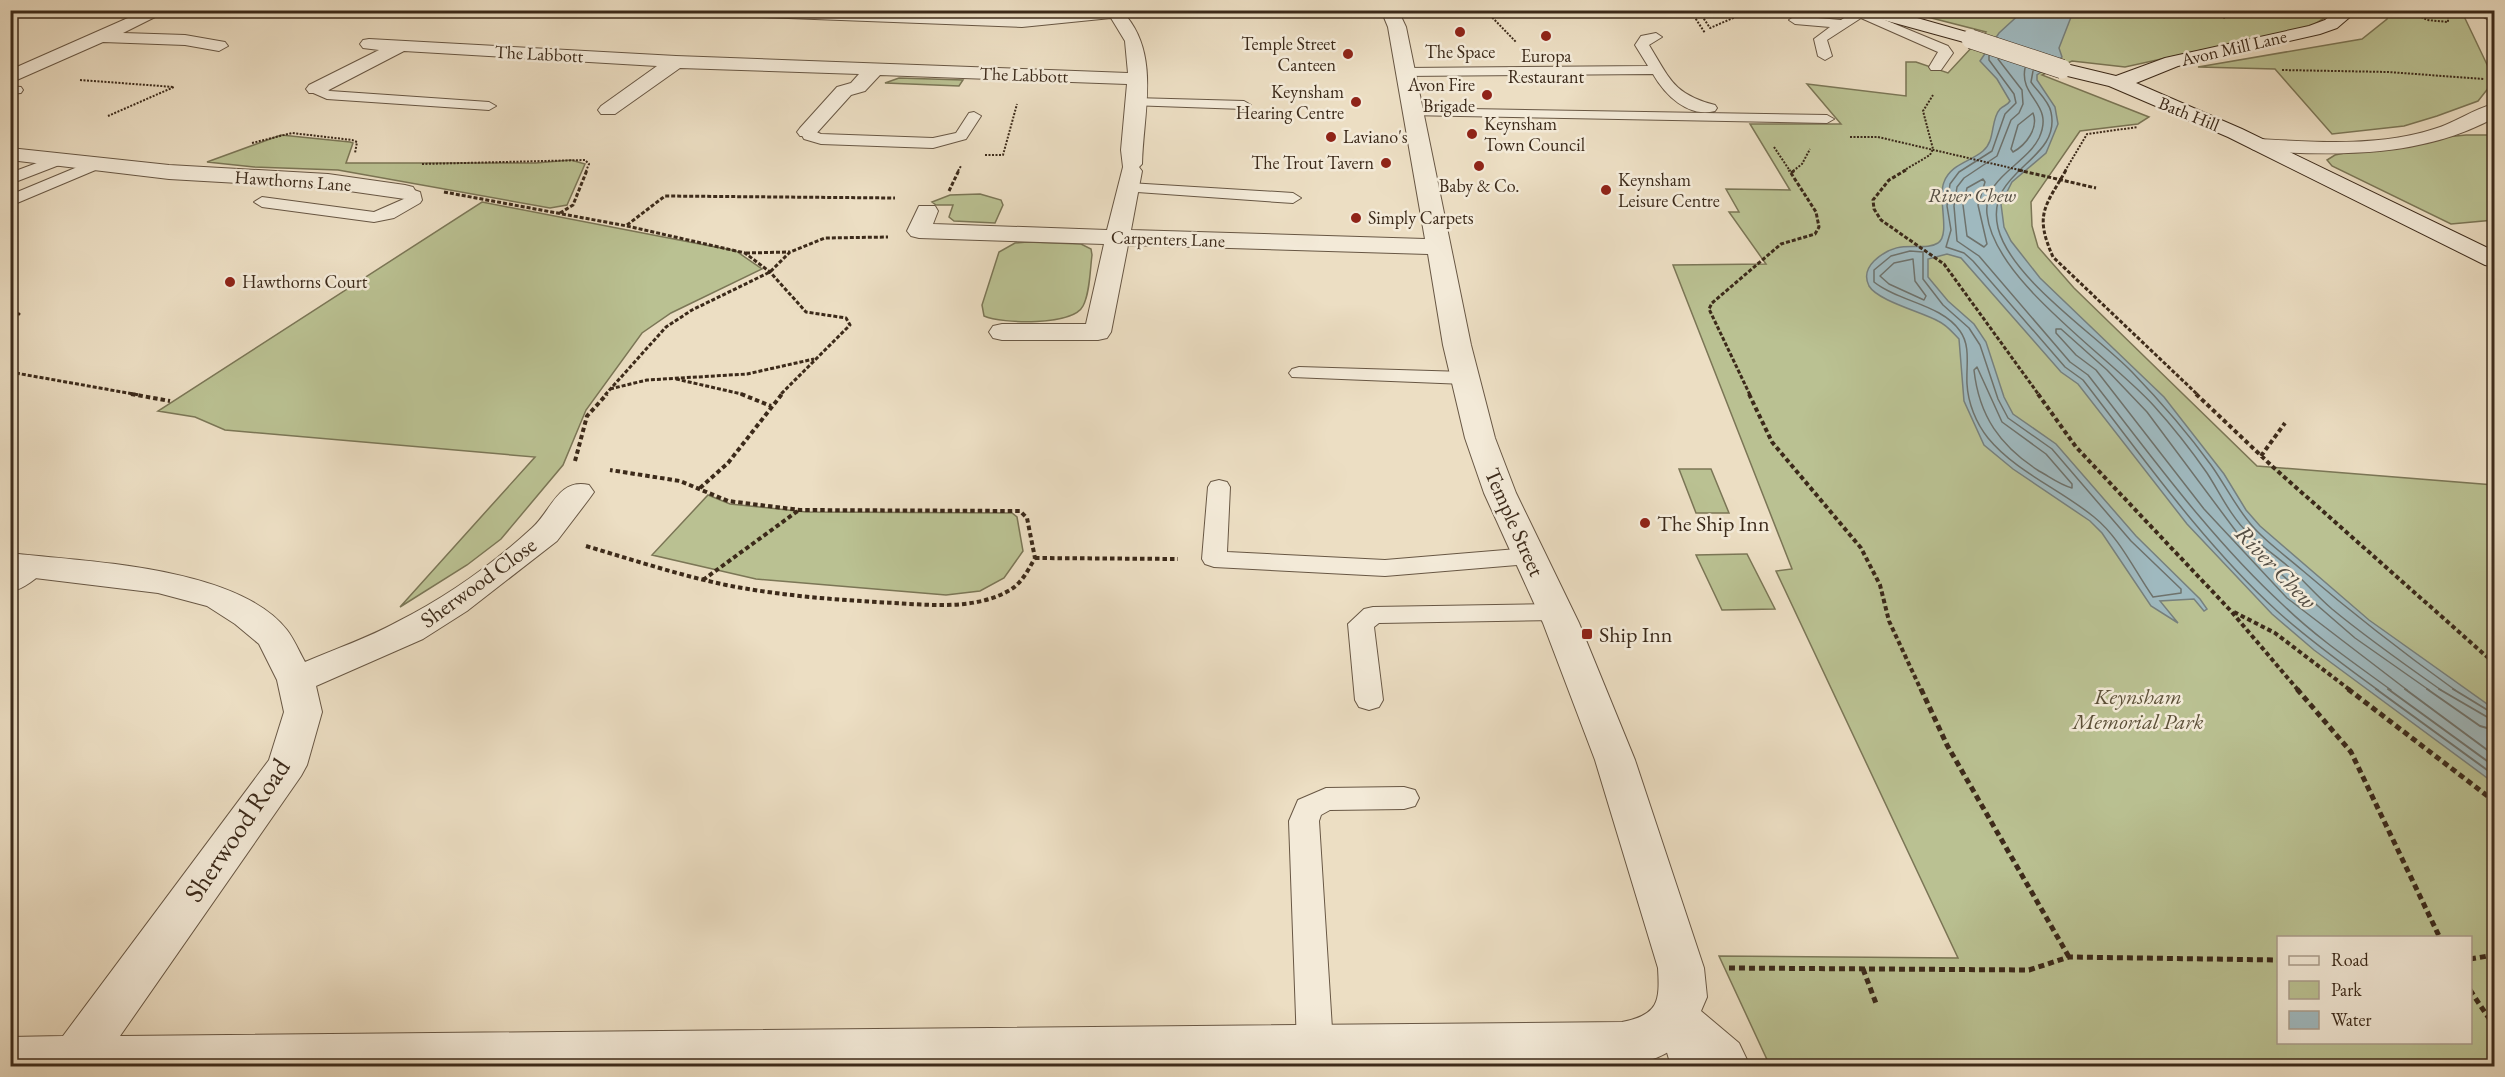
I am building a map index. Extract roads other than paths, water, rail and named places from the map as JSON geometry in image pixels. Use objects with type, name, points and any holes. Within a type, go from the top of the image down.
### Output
[{"type":"street","points":[[12,86],[61,54],[161,10]]},
{"type":"street","points":[[712,10],[993,15],[1054,20],[1144,10]]},
{"type":"street","name":"Temple Street","points":[[1389,10],[1397,27],[1465,378],[1488,460],[1556,612],[1616,759],[1681,968],[1683,997],[1651,1042]]},
{"type":"street","name":"Bath Hill","points":[[1866,10],[1971,39],[2062,69],[2116,82],[2494,260]]},
{"type":"street","name":"Avon Mill Lane","points":[[2116,82],[2135,78],[2172,62],[2314,30],[2331,24],[2350,10]]},
{"type":"street","points":[[2479,10],[2494,18]]},
{"type":"street","points":[[1002,332],[1098,332],[1119,238],[1130,174],[1137,79],[1134,41],[1116,13]]},
{"type":"street","points":[[98,38],[185,40],[219,46]]},
{"type":"street","name":"The Labbott","points":[[369,44],[676,62],[1137,79]]},
{"type":"street","points":[[316,89],[401,46]]},
{"type":"street","points":[[21,52],[61,54]]},
{"type":"street","points":[[608,110],[676,62]]},
{"type":"street","points":[[807,132],[844,91],[863,83],[874,70]]},
{"type":"street","points":[[2255,146],[2325,149],[2371,146],[2449,131],[2492,115]]},
{"type":"street","name":"Hawthorns Lane","points":[[10,154],[169,172],[328,182],[405,192]]},
{"type":"street","name":"Carpenters Lane","points":[[927,211],[919,231],[1438,247]]},
{"type":"street","name":"Sherwood Close","points":[[296,680],[410,631],[497,573],[544,534],[576,480]]},
{"type":"street","name":"Sherwood Road","points":[[18,572],[158,582],[219,598],[248,616],[273,637],[296,680],[303,712],[287,765],[75,1059]]},
{"type":"street","points":[[10,1059],[1651,1042],[1722,1059],[1726,1066]]},
{"type":"lane","points":[[1825,56],[1820,39],[1866,10],[1867,17],[1943,49],[1946,53],[1936,67]]},
{"type":"lane","points":[[1795,20],[1844,24]]},
{"type":"lane","points":[[1656,37],[1646,39],[1642,45],[1682,102],[1703,107],[1742,109]]},
{"type":"lane","points":[[1404,72],[1508,73],[1536,70],[1659,70]]},
{"type":"lane","points":[[1508,73],[1568,85]]},
{"type":"lane","points":[[316,89],[327,95],[489,106]]},
{"type":"lane","points":[[1134,102],[1244,105]]},
{"type":"lane","points":[[1412,112],[1827,119]]},
{"type":"lane","points":[[807,132],[809,136],[821,139],[933,143],[961,136],[974,116]]},
{"type":"lane","points":[[10,179],[61,159]]},
{"type":"lane","points":[[10,201],[99,163]]},
{"type":"lane","points":[[1130,174],[1293,198]]},
{"type":"lane","name":"Hawthorns Lane","points":[[262,202],[374,217],[388,214],[414,200],[414,195],[405,192]]},
{"type":"lane","points":[[1299,373],[1329,381],[1401,365],[1465,378]]},
{"type":"lane","points":[[1219,487],[1214,559],[1385,568],[1530,556]]},
{"type":"lane","points":[[1369,699],[1361,624],[1373,615],[1556,612]]},
{"type":"lane","points":[[1315,1045],[1304,821],[1309,808],[1326,799],[1404,798]]},
{"type":"lane","points":[[1651,1042],[1689,1066]]},
{"type":"water","name":"River Chew","points":[[2023,11],[2098,11],[2096,15],[2073,12],[2059,48],[2062,57],[2037,75],[2037,80],[2055,107],[2058,124],[2046,153],[2012,182],[2001,204],[2004,227],[2011,241],[2040,278],[2164,397],[2224,474],[2246,510],[2260,526],[2369,620],[2494,709],[2494,783],[2314,650],[2272,614],[2187,524],[2078,384],[2061,372],[1961,258],[1947,254],[1928,259],[1928,277],[1948,301],[1974,324],[1986,342],[2004,397],[2013,414],[2056,444],[2136,536],[2200,599],[2207,609],[2204,611],[2194,599],[2160,601],[2178,623],[2151,606],[2102,533],[2090,521],[2013,469],[1984,445],[1964,401],[1959,339],[1941,323],[1881,297],[1869,286],[1868,269],[1884,253],[1901,247],[1932,246],[1942,238],[1944,182],[1951,171],[1983,151],[1990,141],[1997,114],[2010,101],[1997,79],[1980,61],[1999,33]]},
{"type":"place","name":"The Space","points":[[1460,32]]},
{"type":"place","name":"Europa Restaurant","points":[[1546,36]]},
{"type":"place","name":"Temple Street Canteen","points":[[1348,54]]},
{"type":"place","name":"Avon Fire Brigade","points":[[1487,95]]},
{"type":"place","name":"Keynsham Hearing Centre","points":[[1356,102]]},
{"type":"place","name":"Keynsham Town Council","points":[[1472,134]]},
{"type":"place","name":"Laviano's","points":[[1331,137]]},
{"type":"place","name":"The Trout Tavern","points":[[1386,163]]},
{"type":"place","name":"Baby & Co.","points":[[1479,166]]},
{"type":"place","name":"Keynsham Leisure Centre","points":[[1606,190]]},
{"type":"place","name":"Simply Carpets","points":[[1356,218]]},
{"type":"place","name":"Hawthorns Court","points":[[230,282]]},
{"type":"place","name":"The Ship Inn","points":[[1645,523]]},
{"type":"place","name":"Ship Inn","points":[[1587,634]]},
{"type":"park label","name":"Keynsham Memorial Park","points":[[2138,708]]}]
